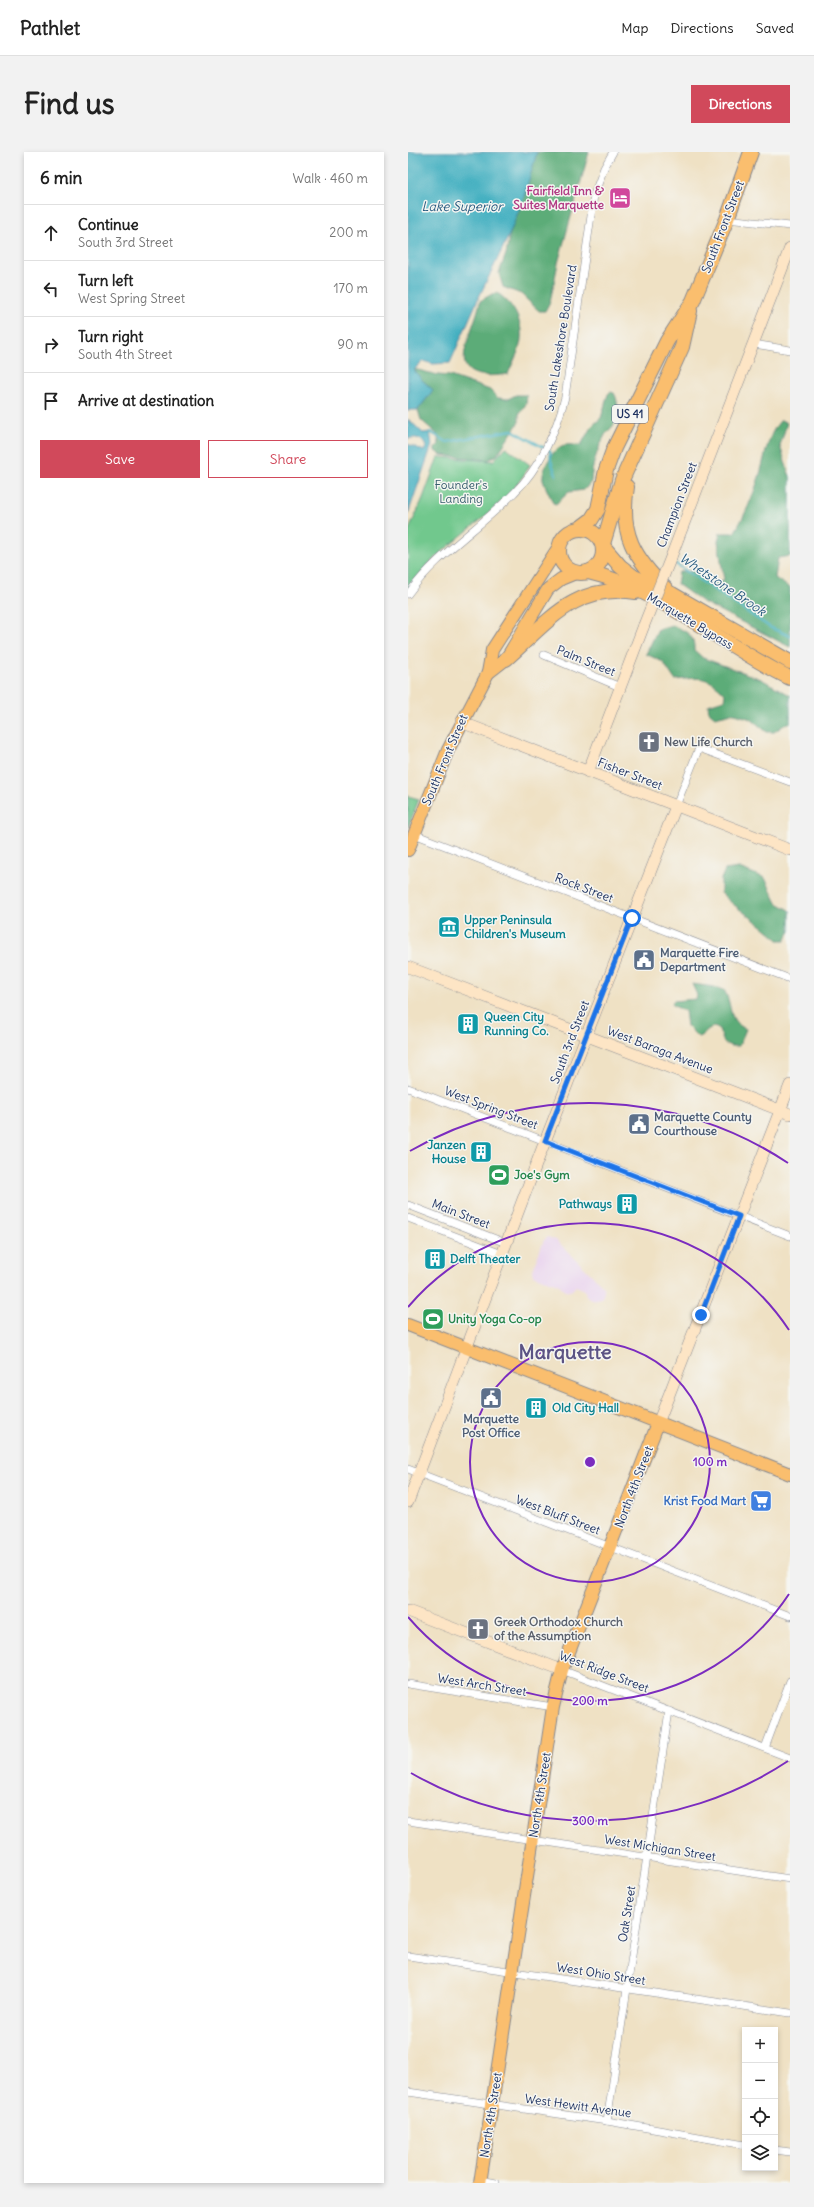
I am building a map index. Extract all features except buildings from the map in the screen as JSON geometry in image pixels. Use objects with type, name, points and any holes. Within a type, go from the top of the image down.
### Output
[{"type":"highway","name":"South Front Street","points":[[603,545],[620,487],[682,347],[693,301],[727,219],[751,152]]},
{"type":"highway","name":"South Front Street","points":[[579,529],[591,520],[598,509],[606,470],[614,448],[667,341],[693,301]]},
{"type":"highway","name":"US 41","points":[[631,462],[624,505],[628,537],[642,564],[672,594]]},
{"type":"highway","name":"US 41","points":[[560,545],[566,535],[579,529],[594,534],[603,545],[601,562],[594,569],[583,572]]},
{"type":"highway","points":[[560,545],[559,551],[563,562],[583,572]]},
{"type":"highway","name":"Marquette Bypass","points":[[603,545],[620,566],[634,577],[672,594],[790,662]]},
{"type":"highway","name":"Marquette Bypass","points":[[583,572],[618,580],[643,593],[729,645],[790,678]]},
{"type":"highway","points":[[506,659],[575,600],[604,590],[643,593]]},
{"type":"main road","name":"South Front Street","points":[[408,850],[461,722],[488,673],[492,650],[560,545]]},
{"type":"main road","name":"South Front Street","points":[[488,673],[506,659],[548,589],[561,579],[583,572]]},
{"type":"main road","points":[[408,1325],[790,1474]]},
{"type":"main road","name":"North 4th Street","points":[[481,2182],[553,1707],[562,1670],[658,1423]]},
{"type":"street","name":"South Lakeshore Boulevard","points":[[408,594],[428,569],[514,493],[528,477],[551,436],[565,397],[594,195],[604,168],[613,152]]},
{"type":"street","points":[[727,219],[790,226]]},
{"type":"street","name":"Champion Street","points":[[588,772],[790,248]]},
{"type":"street","points":[[754,344],[790,350]]},
{"type":"street","name":"Palm Street","points":[[544,655],[620,687]]},
{"type":"street","name":"Fisher Street","points":[[461,722],[790,850]]},
{"type":"street","name":"South 3rd Street","points":[[408,1502],[420,1474],[466,1347],[545,1141],[699,748],[790,782]]},
{"type":"street","name":"Rock Street","points":[[414,834],[790,979]]},
{"type":"street","name":"West Baraga Avenue","points":[[408,967],[785,1112]]},
{"type":"street","points":[[658,1423],[739,1216],[785,1112],[790,1085]]},
{"type":"street","name":"West Spring Street","points":[[408,1088],[790,1236]]},
{"type":"street","name":"Main Street","points":[[408,1205],[506,1243]]},
{"type":"street","name":"Main Street","points":[[408,1218],[502,1254]]},
{"type":"street","name":"West Bluff Street","points":[[408,1469],[790,1616]]},
{"type":"street","name":"West Ridge Street","points":[[408,1611],[790,1758]]},
{"type":"street","points":[[765,1748],[790,1681]]},
{"type":"street","name":"West Arch Street","points":[[408,1684],[553,1707]]},
{"type":"street","name":"Oak Street","points":[[607,2121],[669,1711]]},
{"type":"street","name":"West Michigan Street","points":[[408,1821],[790,1879]]},
{"type":"street","name":"West Ohio Street","points":[[408,1956],[790,2013]]},
{"type":"street","name":"West Hewitt Avenue","points":[[408,2092],[607,2121],[742,2144]]},
{"type":"street","points":[[778,2150],[790,2152]]},
{"type":"street","points":[[481,2182],[496,2183]]},
{"type":"shaded area","points":[[548,1237],[556,1240],[604,1287],[602,1298],[593,1300],[586,1296],[585,1290],[576,1286],[571,1291],[565,1290],[558,1284],[533,1275],[532,1271],[544,1240]]},
{"type":"green space","points":[[537,152],[589,152],[558,263],[550,302],[545,311],[539,311],[521,294],[503,287],[499,273],[506,254],[510,233],[524,197]]},
{"type":"green space","points":[[497,293],[503,297],[517,315],[521,330],[518,352],[508,374],[486,375],[472,372],[465,365],[464,355],[480,301],[492,294]]},
{"type":"green space","points":[[414,369],[438,375],[450,376],[490,390],[498,398],[508,399],[516,395],[527,395],[526,404],[519,414],[519,422],[497,455],[488,460],[441,455],[435,451],[435,448],[439,444],[437,434],[421,420],[418,410],[433,390],[421,379]]},
{"type":"green space","points":[[610,392],[614,393],[616,396],[618,410],[615,423],[606,434],[595,458],[591,482],[584,490],[569,492],[556,504],[553,503],[543,480],[544,470],[549,459],[561,446],[581,445],[591,427],[601,418],[608,394]]},
{"type":"green space","points":[[781,420],[787,423],[780,446],[790,477],[790,556],[778,558],[775,578],[790,588],[790,647],[701,601],[677,584],[679,572],[694,571],[714,583],[724,580],[718,541],[720,533],[734,533],[742,520],[757,484],[769,439],[772,432]]},
{"type":"green space","name":"Founder's Landing","points":[[506,447],[530,465],[521,480],[498,505],[431,562],[408,590],[408,532],[423,498],[438,457],[493,461]]},
{"type":"green space","points":[[672,625],[681,629],[691,637],[693,640],[694,650],[703,658],[761,679],[790,695],[790,724],[787,723],[774,732],[767,732],[751,719],[732,713],[715,717],[709,712],[708,705],[724,700],[725,694],[719,688],[713,683],[702,679],[696,678],[675,680],[663,662],[646,654],[658,629]]},
{"type":"green space","points":[[408,796],[419,799],[408,828]]},
{"type":"green space","points":[[739,868],[765,878],[777,903],[790,910],[790,931],[785,940],[778,940],[721,893],[721,879],[725,870]]},
{"type":"green space","points":[[692,984],[724,990],[733,1017],[736,1022],[746,1029],[739,1046],[731,1046],[724,1043],[719,1029],[714,1027],[698,1037],[687,1026],[685,1011],[672,1005],[673,1001],[696,999],[697,995]]},
{"type":"water","name":"Lake Superior","points":[[408,152],[537,152],[524,197],[510,233],[479,297],[450,363],[433,364],[423,361],[414,370],[433,390],[418,410],[410,410],[408,412]]},
{"type":"water","points":[[408,419],[423,433],[430,432],[432,445],[408,514],[408,444],[424,451],[426,447],[419,439],[408,439]]},
{"type":"waterway","name":"Whetstone Brook","points":[[430,432],[447,442],[512,430],[550,451],[551,461],[556,475]]},
{"type":"waterway","name":"Whetstone Brook","points":[[673,562],[771,628],[790,636]]},
{"type":"place","name":"Fairfield Inn & Suites Marquette","points":[[620,198]]},
{"type":"place","name":"New Life Church","points":[[649,742]]},
{"type":"place","name":"Upper Peninsula Children's Museum","points":[[449,927]]},
{"type":"place","name":"Marquette Fire Department","points":[[644,960]]},
{"type":"place","name":"Queen City Running Co.","points":[[468,1024]]},
{"type":"place","name":"Marquette County Courthouse","points":[[639,1124]]},
{"type":"place","name":"Janzen House","points":[[481,1152]]},
{"type":"place","name":"Joe's Gym","points":[[499,1175]]},
{"type":"place","name":"Pathways","points":[[627,1204]]},
{"type":"place","name":"Delft Theater","points":[[435,1259]]},
{"type":"place","name":"Unity Yoga Co-op","points":[[433,1319]]},
{"type":"place","name":"Marquette Post Office","points":[[491,1398]]},
{"type":"place","name":"Old City Hall","points":[[536,1408]]},
{"type":"place","name":"Krist Food Mart","points":[[761,1501]]},
{"type":"place","name":"Greek Orthodox Church of the Assumption","points":[[478,1629]]},
{"type":"district","name":"Marquette","points":[[565,1352]]},
{"type":"route","points":[[632,918],[545,1141],[739,1216],[701,1315]]}]
